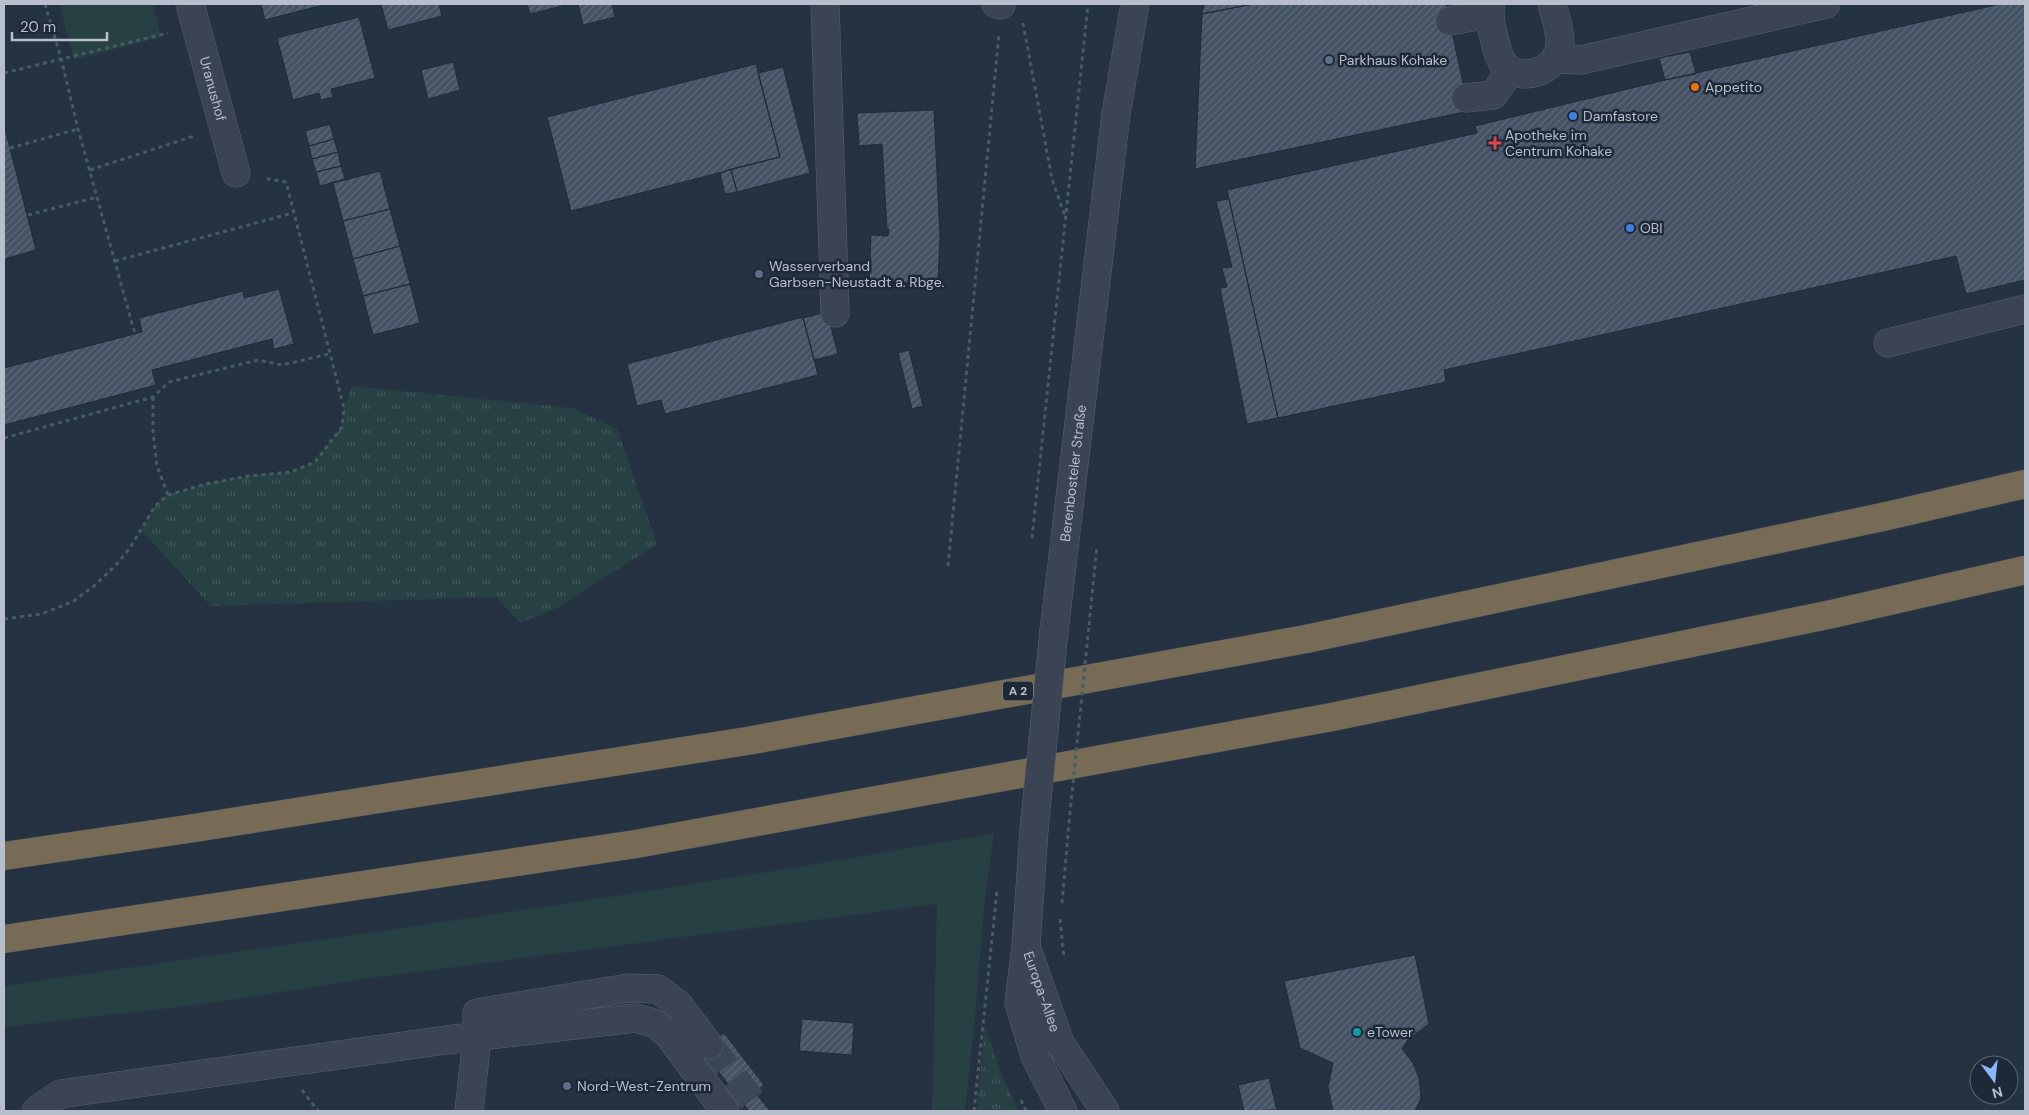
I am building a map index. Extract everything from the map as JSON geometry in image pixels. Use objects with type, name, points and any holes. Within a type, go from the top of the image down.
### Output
[{"type":"highway","name":"A 2","points":[[4,856],[747,741],[1267,646],[1877,518],[2025,484]]},
{"type":"highway","points":[[4,939],[636,844],[1087,762],[1332,717],[1832,614],[2025,570]]},
{"type":"street","points":[[826,4],[836,313]]},
{"type":"street","name":"Berenbosteler Straße","points":[[1026,946],[1034,830],[1054,631],[1116,114],[1135,4]]},
{"type":"street","points":[[1450,21],[1490,9],[1498,55],[1511,70],[1530,74],[1549,67],[1557,59],[1561,42],[1552,4]]},
{"type":"street","points":[[1557,59],[1581,60],[1826,4]]},
{"type":"street","name":"Uranushof","points":[[192,15],[236,173]]},
{"type":"street","points":[[1466,98],[1492,95],[1511,70]]},
{"type":"street","points":[[1888,343],[2025,310]]},
{"type":"street","name":"Europa-Allee","points":[[1026,946],[1019,1003],[1035,1056],[1064,1111]]},
{"type":"street","name":"Europa-Allee","points":[[1026,946],[1060,1043],[1105,1111]]},
{"type":"street","points":[[469,1111],[477,1038],[477,1013],[628,988],[658,989],[678,1004],[709,1045]]},
{"type":"street","points":[[36,1111],[60,1094],[635,1018],[654,1023],[668,1034],[726,1111]]},
{"type":"path","points":[[45,4],[135,334]]},
{"type":"path","points":[[948,566],[999,4],[1020,6],[1052,179],[1066,219]]},
{"type":"path","points":[[1032,540],[1088,4]]},
{"type":"path","points":[[4,73],[61,58],[192,15]]},
{"type":"path","points":[[90,170],[161,146],[224,128]]},
{"type":"path","points":[[10,148],[78,129]]},
{"type":"path","points":[[4,618],[40,614],[72,602],[94,586],[130,548],[155,506],[168,495],[206,484],[249,476],[291,472],[315,462],[342,426],[344,408],[286,182],[236,173]]},
{"type":"path","points":[[28,215],[98,197]]},
{"type":"path","points":[[115,261],[294,213]]},
{"type":"path","points":[[4,438],[153,397],[168,382],[258,360],[282,365],[330,354]]},
{"type":"path","points":[[153,397],[153,433],[157,466],[168,495]]},
{"type":"path","points":[[1064,964],[1060,919],[1089,625]]},
{"type":"path","points":[[974,1111],[998,883]]},
{"type":"green space","points":[[59,4],[153,4],[161,37],[74,60]]},
{"type":"green space","points":[[352,386],[572,408],[617,429],[657,544],[559,607],[520,623],[496,597],[211,606],[141,530],[155,506],[168,495],[206,484],[249,476],[291,472],[315,462],[342,427],[344,408]]},
{"type":"green space","points":[[994,833],[985,898],[965,1111],[932,1111],[937,904],[371,978],[204,1004],[4,1027],[4,986],[623,895]]},
{"type":"green space","points":[[985,1026],[1000,1069],[1018,1111],[977,1111]]},
{"type":"building","points":[[261,4],[327,4],[265,20]]},
{"type":"building","points":[[381,4],[439,4],[442,16],[388,30]]},
{"type":"building","points":[[527,4],[570,4],[530,14]]},
{"type":"building","points":[[578,4],[612,4],[615,17],[583,25]]},
{"type":"building","points":[[1204,4],[1253,4],[1202,14]]},
{"type":"building","name":"Parkhaus Kohake","points":[[1253,4],[1446,4],[1469,111],[1195,169],[1202,14]]},
{"type":"building","name":"OBI","points":[[2000,4],[2025,4],[2025,280],[1966,294],[1956,256],[1444,370],[1446,382],[1278,418],[1227,190],[1477,133],[1475,126],[1665,80]]},
{"type":"building","points":[[359,17],[375,78],[331,89],[333,97],[321,100],[319,93],[293,100],[277,38]]},
{"type":"building","points":[[1690,52],[1696,74],[1665,80],[1659,58]]},
{"type":"building","points":[[453,62],[460,90],[428,99],[421,70]]},
{"type":"building","points":[[756,64],[780,157],[571,211],[547,117]]},
{"type":"building","points":[[783,67],[810,173],[737,192],[731,169],[780,157],[758,73]]},
{"type":"building","points":[[934,110],[940,237],[938,284],[869,281],[871,235],[888,236],[889,229],[887,229],[882,144],[859,146],[857,113]]},
{"type":"building","points":[[330,124],[334,139],[309,146],[305,131]]},
{"type":"building","points":[[4,125],[36,250],[4,259]]},
{"type":"building","points":[[334,139],[338,152],[312,159],[309,146]]},
{"type":"building","points":[[338,152],[341,166],[316,172],[312,159]]},
{"type":"building","points":[[341,166],[345,179],[320,186],[316,172]]},
{"type":"building","points":[[731,169],[737,192],[725,194],[720,173]]},
{"type":"building","points":[[380,171],[390,209],[343,221],[333,183]]},
{"type":"building","points":[[1229,199],[1278,418],[1247,424],[1220,288],[1227,287],[1222,268],[1232,267],[1216,201]]},
{"type":"building","points":[[390,209],[400,246],[353,259],[343,221]]},
{"type":"building","points":[[400,246],[410,284],[363,296],[353,259]]},
{"type":"building","points":[[410,284],[420,323],[373,335],[363,296]]},
{"type":"building","points":[[279,289],[294,344],[274,349],[272,339],[152,370],[156,385],[4,425],[4,368],[142,332],[139,318],[243,291],[244,298]]},
{"type":"building","points":[[827,312],[838,354],[814,360],[803,318]]},
{"type":"building","points":[[803,317],[818,375],[665,414],[661,400],[637,406],[627,364]]},
{"type":"building","points":[[909,350],[923,406],[912,409],[898,353]]},
{"type":"building","name":"eTower","points":[[1415,955],[1429,1024],[1408,1040],[1402,1049],[1413,1063],[1419,1078],[1421,1098],[1415,1111],[1333,1111],[1328,1087],[1333,1063],[1300,1048],[1284,981]]},
{"type":"building","points":[[802,1019],[854,1023],[852,1055],[799,1051]]},
{"type":"building","points":[[724,1033],[764,1085],[755,1092],[770,1111],[749,1111],[702,1050]]},
{"type":"building","points":[[1269,1078],[1277,1110],[1244,1111],[1238,1085]]},
{"type":"tunnel","points":[[709,1045],[760,1111]]},
{"type":"place","name":"Parkhaus Kohake","points":[[1329,60]]},
{"type":"place","name":"Appetito","points":[[1695,87]]},
{"type":"place","name":"Damfastore","points":[[1573,116]]},
{"type":"place","name":"Apotheke im Centrum Kohake","points":[[1495,143]]},
{"type":"place","name":"OBI","points":[[1630,228]]},
{"type":"place","name":"Wasserverband Garbsen-Neustadt a. Rbge.","points":[[759,274]]},
{"type":"place","name":"eTower","points":[[1357,1032]]},
{"type":"place","name":"Nord-West-Zentrum","points":[[567,1086]]}]
